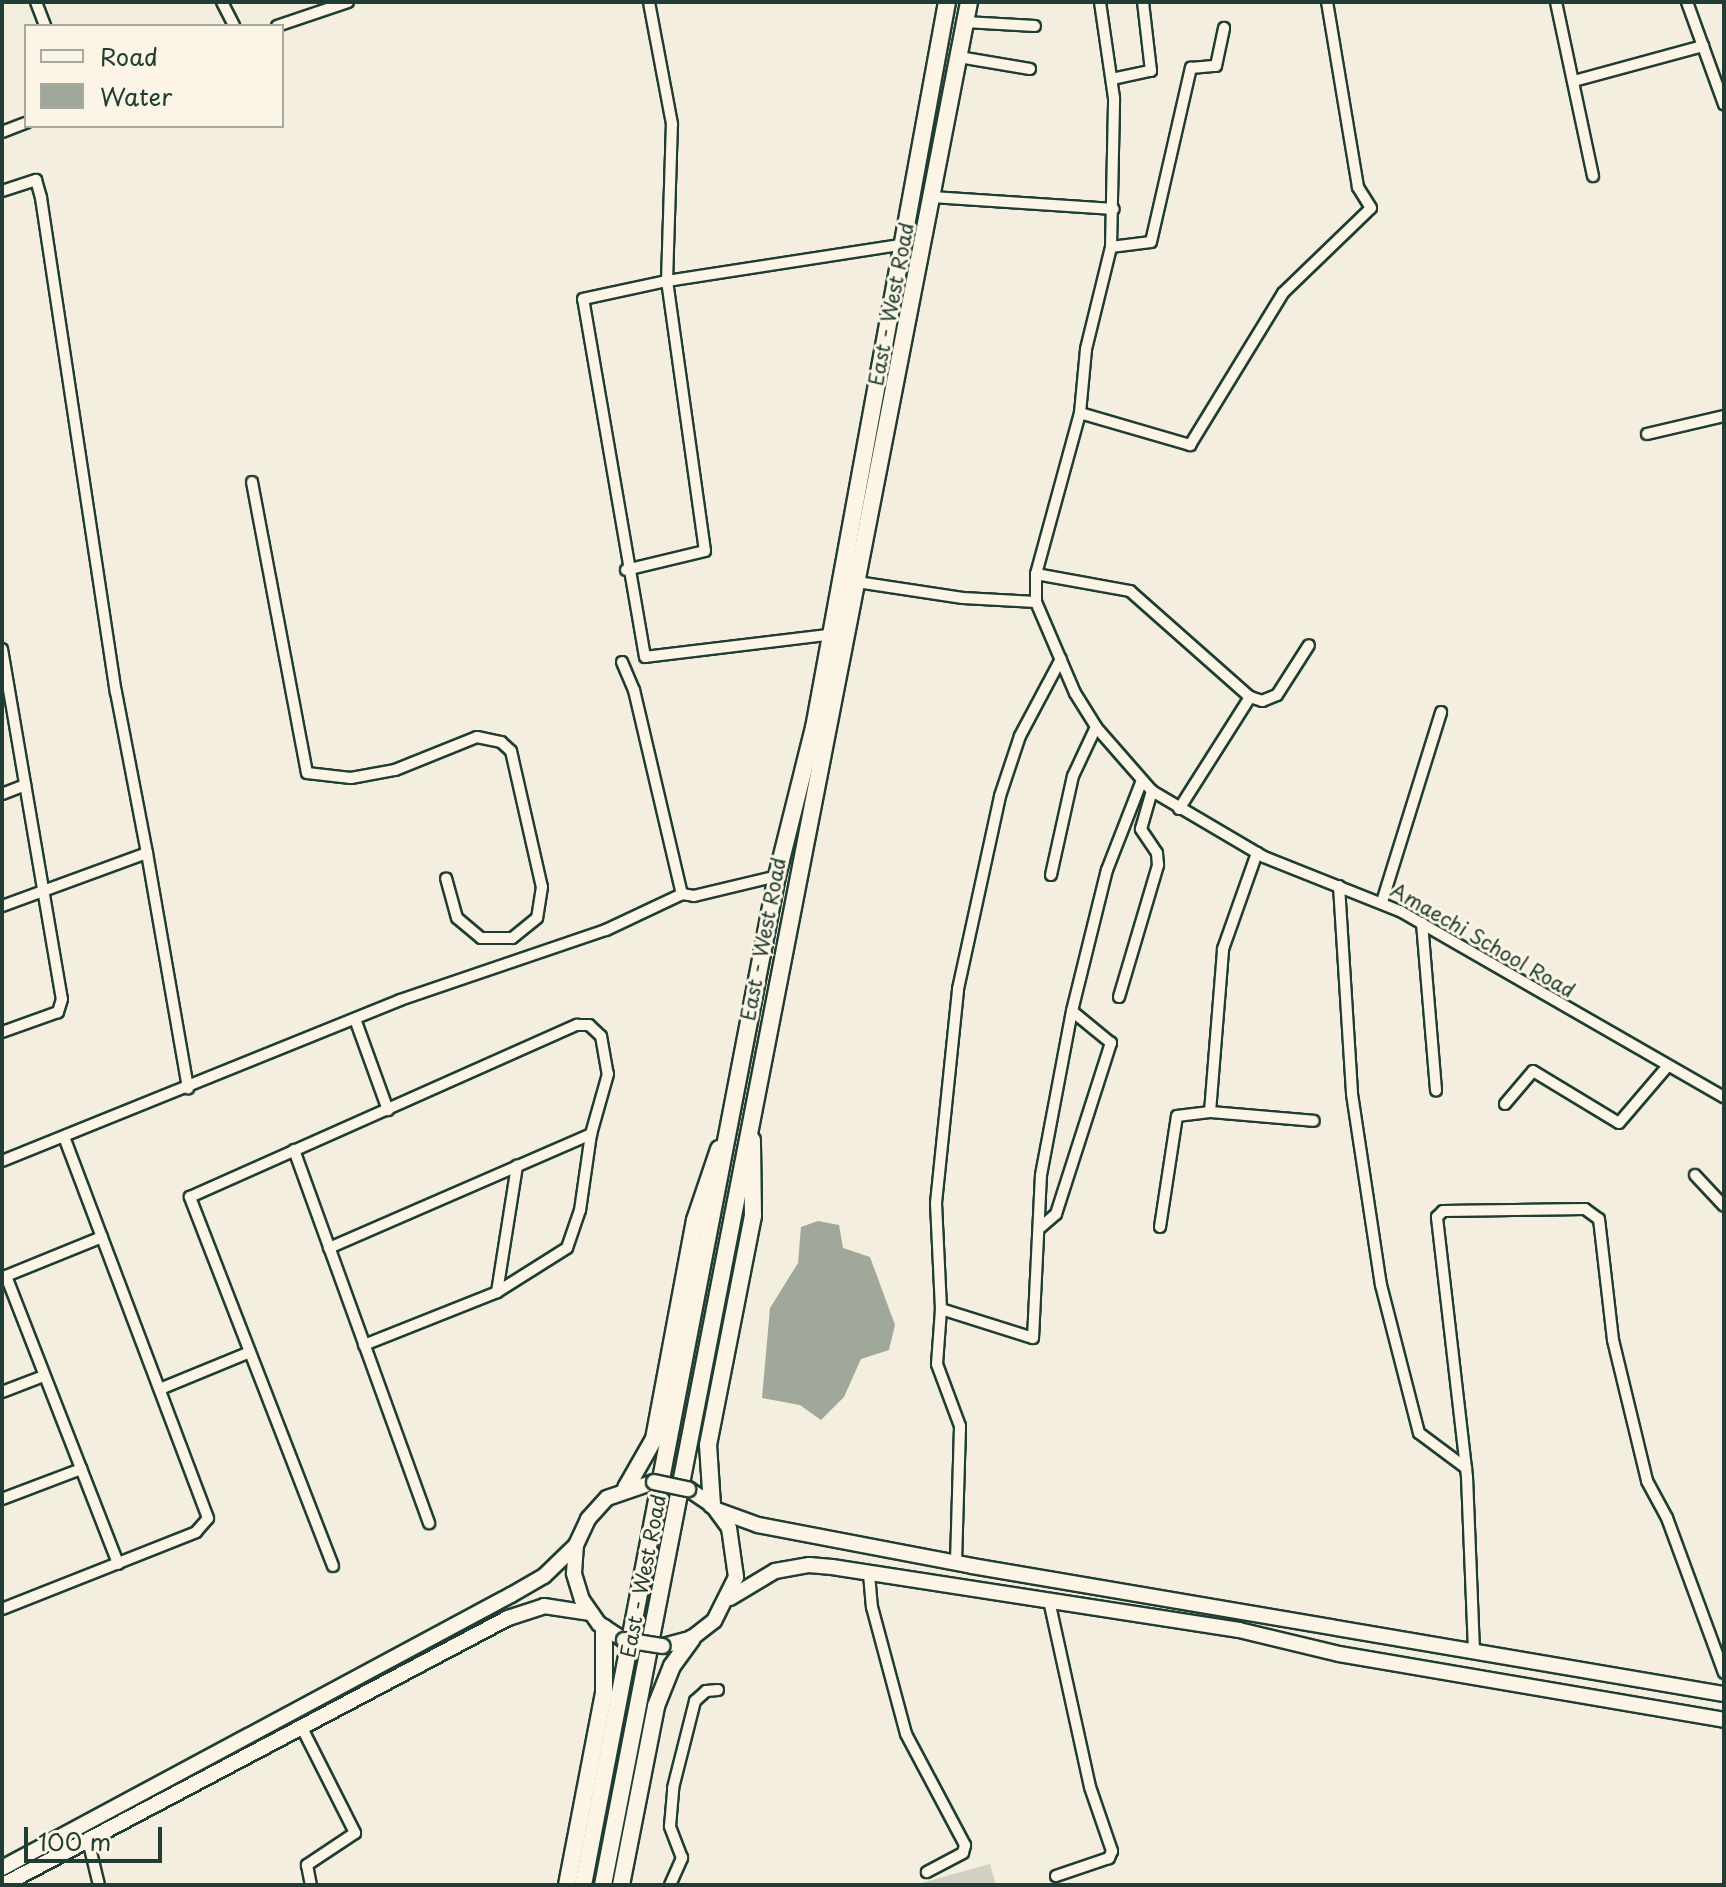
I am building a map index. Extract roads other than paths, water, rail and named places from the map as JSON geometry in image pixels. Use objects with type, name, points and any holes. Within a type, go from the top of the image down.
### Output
[{"type":"main road","name":"East - West Road","points":[[583,1885],[777,876],[814,728],[827,635],[947,2]]},
{"type":"main road","name":"East - West Road","points":[[603,1885],[749,1116],[857,582],[969,2]]},
{"type":"main road","points":[[730,1598],[735,1549],[714,1508],[708,1445],[755,1193],[749,1116]]},
{"type":"main road","points":[[2,1868],[522,1589],[544,1576],[576,1545],[592,1513],[626,1488],[654,1439],[695,1220],[730,1121]]},
{"type":"main road","points":[[626,1488],[654,1482],[688,1489],[714,1508],[802,1534],[1724,1693]]},
{"type":"main road","points":[[576,1545],[575,1580],[590,1613],[604,1628],[624,1640],[663,1646],[692,1638]]},
{"type":"main road","points":[[621,1885],[656,1706],[672,1666],[692,1638],[714,1621],[730,1598],[789,1567],[809,1565],[1050,1605],[1239,1630],[1339,1654],[1724,1720]]},
{"type":"main road","points":[[3,1885],[529,1609],[590,1613]]},
{"type":"main road","points":[[567,1885],[604,1693],[604,1628]]},
{"type":"street","points":[[36,2],[44,24]]},
{"type":"street","points":[[222,2],[233,24]]},
{"type":"street","points":[[283,24],[348,2]]},
{"type":"street","points":[[626,570],[705,551],[667,281],[672,124],[649,2]]},
{"type":"street","points":[[857,582],[963,598],[1036,602],[1036,574],[1080,413],[1086,349],[1111,247],[1114,209],[1112,79],[1100,2]]},
{"type":"street","points":[[1112,79],[1151,71],[1143,2]]},
{"type":"street","points":[[1080,413],[1190,445],[1283,293],[1371,208],[1358,187],[1327,2]]},
{"type":"street","points":[[1556,2],[1593,176]]},
{"type":"street","points":[[1687,2],[1724,104]]},
{"type":"street","points":[[965,22],[1035,26]]},
{"type":"street","points":[[1111,247],[1151,242],[1191,68],[1216,66],[1224,28]]},
{"type":"street","points":[[1574,81],[1703,46]]},
{"type":"street","points":[[959,57],[1030,69]]},
{"type":"street","points":[[2,132],[24,124]]},
{"type":"street","points":[[2,191],[36,180],[41,198],[111,661],[188,1088]]},
{"type":"street","points":[[932,197],[1114,209]]},
{"type":"street","points":[[827,635],[645,657],[626,570],[583,299],[667,281],[900,245]]},
{"type":"street","points":[[1647,434],[1724,416]]},
{"type":"street","points":[[252,482],[307,773],[351,778],[395,770],[477,737],[501,742],[511,751],[542,887],[537,918],[512,938],[481,938],[457,918],[446,878]]},
{"type":"street","points":[[1036,574],[1130,591],[1250,697],[1273,699],[1309,645]]},
{"type":"street","name":"Amaechi School Road","points":[[1036,602],[1096,727],[1141,783],[1152,791],[1257,853],[1382,902],[1422,923],[1666,1068],[1724,1097]]},
{"type":"street","points":[[2,649],[5,690],[25,785],[62,999],[58,1012],[2,1032]]},
{"type":"street","points":[[956,1562],[960,1426],[937,1364],[941,1309],[936,1203],[958,989],[1000,796],[1020,736],[1061,659]]},
{"type":"street","points":[[622,662],[634,690],[682,894]]},
{"type":"street","points":[[1179,809],[1250,697]]},
{"type":"street","points":[[1382,902],[1441,712]]},
{"type":"street","points":[[1051,875],[1073,776],[1096,727]]},
{"type":"street","points":[[941,1309],[1033,1338],[1032,1287],[1041,1227],[1041,1175],[1072,1011],[1107,870],[1141,783]]},
{"type":"street","points":[[2,794],[25,785]]},
{"type":"street","points":[[1119,997],[1158,865],[1157,853],[1141,829],[1152,791]]},
{"type":"street","points":[[2,906],[147,853]]},
{"type":"street","points":[[1210,1112],[1223,949],[1257,853]]},
{"type":"street","points":[[2,1161],[355,1019],[606,930],[682,894],[694,896],[777,876]]},
{"type":"street","points":[[1339,886],[1352,1094],[1381,1285],[1419,1433],[1466,1468]]},
{"type":"street","points":[[1422,923],[1436,1090]]},
{"type":"street","points":[[1041,1227],[1056,1214],[1111,1043],[1072,1011]]},
{"type":"street","points":[[355,1019],[388,1110]]},
{"type":"street","points":[[333,1566],[190,1197],[577,1025],[589,1025],[601,1036],[609,1058],[591,1134],[580,1210],[567,1248],[497,1292],[364,1345]]},
{"type":"street","points":[[1505,1104],[1533,1071],[1619,1123],[1666,1068]]},
{"type":"street","points":[[1160,1227],[1177,1116],[1210,1112],[1314,1121]]},
{"type":"street","points":[[329,1248],[591,1134]]},
{"type":"street","points":[[2,1609],[196,1532],[208,1518],[64,1137]]},
{"type":"street","points":[[294,1150],[429,1523]]},
{"type":"street","points":[[497,1292],[517,1166]]},
{"type":"street","points":[[1695,1175],[1724,1206]]},
{"type":"street","points":[[1474,1651],[1466,1468],[1437,1217],[1443,1211],[1594,1210],[1613,1340],[1647,1481],[1667,1518],[1724,1673]]},
{"type":"street","points":[[102,1237],[4,1277],[118,1564]]},
{"type":"street","points":[[160,1389],[250,1352]]},
{"type":"street","points":[[2,1392],[44,1376]]},
{"type":"street","points":[[2,1499],[81,1469]]},
{"type":"street","points":[[869,1574],[872,1607],[906,1734],[965,1845],[963,1853],[927,1872]]},
{"type":"street","points":[[1050,1605],[1090,1787],[1112,1851],[1109,1858],[1056,1876]]},
{"type":"street","points":[[670,1885],[682,1858],[670,1826],[673,1788],[695,1701],[706,1691],[718,1690]]},
{"type":"street","points":[[301,1726],[355,1833],[307,1865],[311,1885]]},
{"type":"street","points":[[88,1840],[99,1885]]},
{"type":"water","points":[[818,1221],[839,1225],[843,1248],[870,1257],[895,1325],[889,1350],[861,1359],[844,1397],[821,1420],[800,1405],[762,1398],[770,1308],[798,1263],[801,1227]]}]
